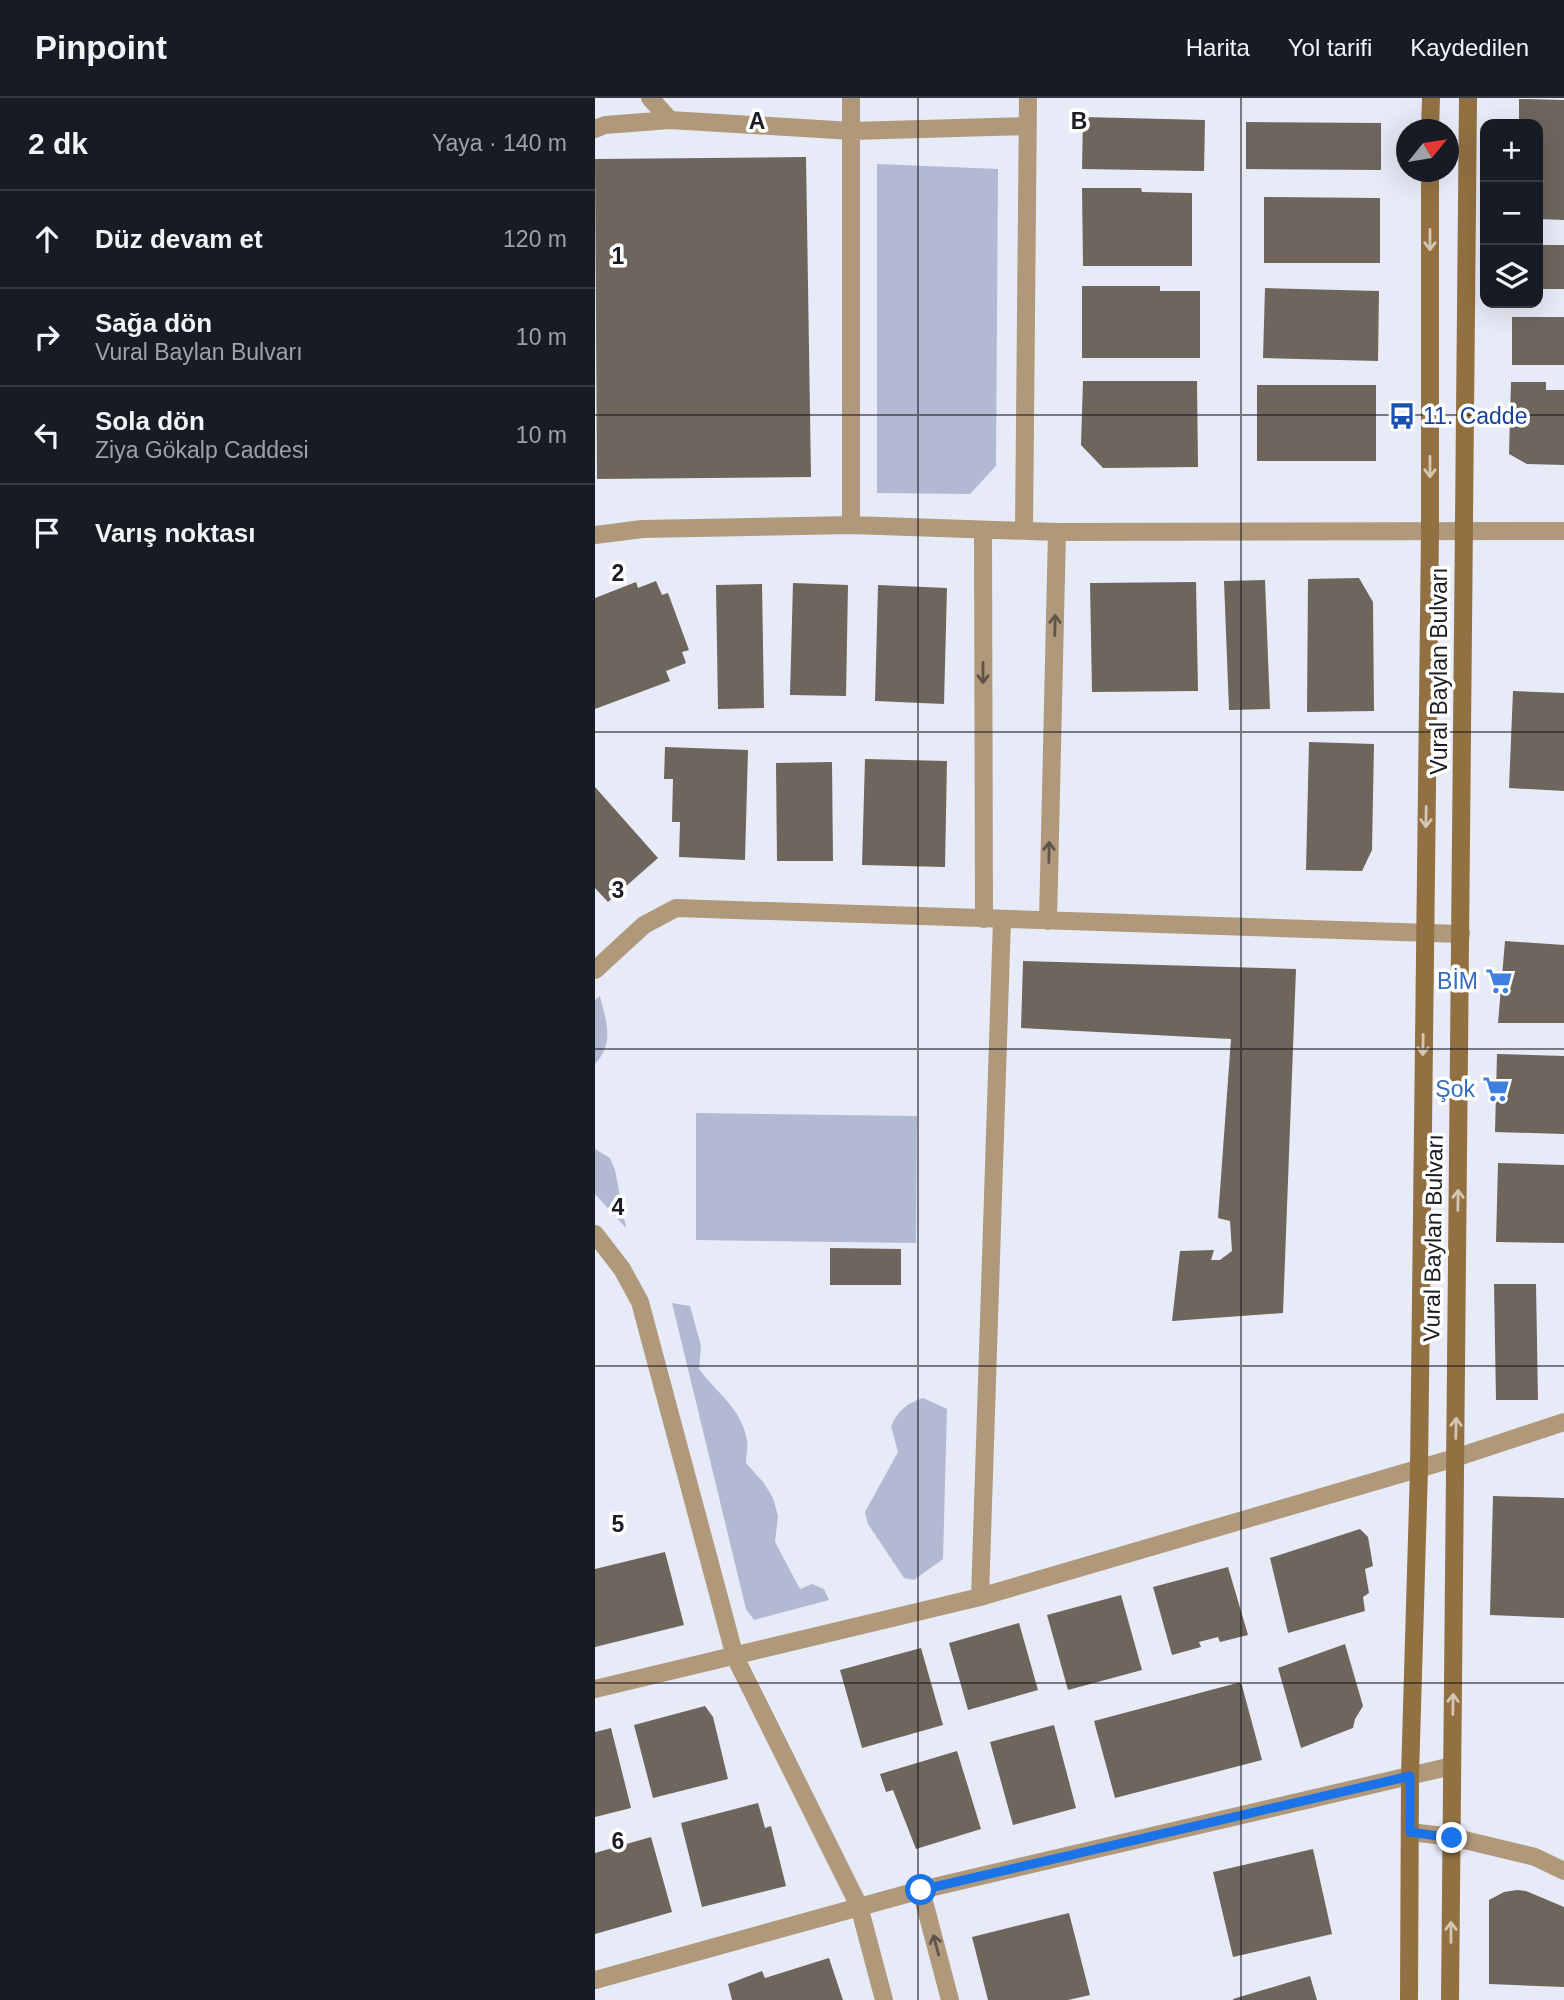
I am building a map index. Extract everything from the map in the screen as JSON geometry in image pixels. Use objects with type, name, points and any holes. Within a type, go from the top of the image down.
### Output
[{"type":"main road","points":[[1430,98],[1430,119]]},
{"type":"main road","name":"Vural Baylan Bulvarı","points":[[1451,2000],[1468,98]]},
{"type":"main road","name":"Vural Baylan Bulvarı","points":[[1409,2000],[1410,1776],[1419,1469],[1430,531],[1430,182]]},
{"type":"street","points":[[650,98],[670,120]]},
{"type":"street","points":[[851,98],[852,525]]},
{"type":"street","points":[[1024,530],[1028,98]]},
{"type":"street","points":[[595,129],[605,125],[670,120],[852,131],[1028,125]]},
{"type":"street","points":[[595,535],[642,529],[852,525],[1057,532],[1564,531]]},
{"type":"street","points":[[982,531],[983,919]]},
{"type":"street","points":[[1048,920],[1057,532]]},
{"type":"street","points":[[595,970],[644,925],[676,908],[1461,934]]},
{"type":"street","points":[[980,1597],[1002,919]]},
{"type":"street","points":[[595,1234],[622,1269],[640,1302],[735,1657],[859,1906],[884,2000]]},
{"type":"street","points":[[595,1689],[980,1597],[1419,1469],[1564,1422]]},
{"type":"street","points":[[595,1980],[921,1890],[1452,1766]]},
{"type":"street","points":[[1410,1832],[1452,1838],[1535,1857],[1564,1871]]},
{"type":"street","points":[[921,1890],[950,2000]]},
{"type":"shaded area","points":[[877,164],[998,169],[996,466],[970,494],[877,493]]},
{"type":"shaded area","points":[[600,996],[607,1040],[595,1064],[595,1000]]},
{"type":"shaded area","points":[[696,1113],[917,1116],[916,1243],[696,1240]]},
{"type":"shaded area","points":[[595,1149],[610,1158],[615,1170],[626,1228],[595,1194]]},
{"type":"shaded area","points":[[672,1303],[690,1306],[701,1346],[699,1369],[740,1420],[747,1441],[746,1463],[773,1498],[778,1516],[775,1542],[800,1589],[812,1584],[824,1589],[829,1600],[754,1620],[746,1609]]},
{"type":"shaded area","points":[[923,1398],[947,1409],[943,1559],[914,1580],[904,1578],[868,1524],[865,1512],[898,1452],[891,1426],[904,1408]]},
{"type":"building","points":[[1519,99],[1564,100],[1564,220],[1543,219],[1543,119],[1519,119]]},
{"type":"building","points":[[1083,117],[1205,120],[1204,171],[1082,169]]},
{"type":"building","points":[[1246,122],[1381,123],[1381,170],[1246,169]]},
{"type":"building","points":[[806,157],[811,477],[597,479],[595,159]]},
{"type":"building","points":[[1082,188],[1141,188],[1142,192],[1192,193],[1192,266],[1083,266]]},
{"type":"building","points":[[1264,197],[1380,198],[1380,263],[1264,263]]},
{"type":"building","points":[[1543,245],[1564,245],[1564,289],[1543,289]]},
{"type":"building","points":[[1082,286],[1160,286],[1160,291],[1200,291],[1200,358],[1082,358]]},
{"type":"building","points":[[1265,288],[1379,291],[1378,361],[1263,358]]},
{"type":"building","points":[[1512,317],[1564,317],[1564,365],[1512,365]]},
{"type":"building","points":[[1083,381],[1197,381],[1198,467],[1103,468],[1081,445]]},
{"type":"building","points":[[1511,382],[1546,382],[1546,390],[1564,390],[1564,465],[1527,464],[1509,454]]},
{"type":"building","points":[[1257,385],[1376,385],[1376,461],[1257,461]]},
{"type":"building","points":[[1359,578],[1373,602],[1374,711],[1307,712],[1308,579]]},
{"type":"building","points":[[1265,580],[1270,709],[1229,710],[1224,581]]},
{"type":"building","points":[[656,581],[662,595],[668,593],[689,650],[682,652],[686,663],[666,671],[670,681],[595,709],[595,598],[636,582],[638,588]]},
{"type":"building","points":[[1196,582],[1198,691],[1092,692],[1090,583]]},
{"type":"building","points":[[793,583],[848,585],[846,696],[790,695]]},
{"type":"building","points":[[762,584],[764,708],[718,709],[716,585]]},
{"type":"building","points":[[878,585],[947,588],[944,704],[875,701]]},
{"type":"building","points":[[1513,691],[1564,693],[1564,791],[1509,788]]},
{"type":"building","points":[[1309,742],[1374,744],[1372,850],[1362,871],[1306,870]]},
{"type":"building","points":[[665,747],[748,750],[745,860],[679,857],[680,822],[672,822],[673,779],[664,779]]},
{"type":"building","points":[[865,759],[947,761],[945,867],[862,865]]},
{"type":"building","points":[[832,762],[833,861],[777,861],[776,763]]},
{"type":"building","points":[[595,787],[658,858],[608,902],[595,888]]},
{"type":"building","points":[[1505,941],[1564,945],[1564,1023],[1498,1023]]},
{"type":"building","points":[[1023,961],[1296,969],[1283,1313],[1172,1321],[1180,1251],[1214,1250],[1211,1260],[1220,1260],[1232,1251],[1230,1221],[1218,1218],[1231,1039],[1021,1028]]},
{"type":"building","points":[[1497,1054],[1564,1056],[1564,1134],[1495,1132]]},
{"type":"building","points":[[1498,1163],[1564,1165],[1564,1243],[1496,1242]]},
{"type":"building","points":[[830,1248],[901,1249],[901,1285],[830,1285]]},
{"type":"building","points":[[1494,1284],[1536,1284],[1538,1400],[1496,1400]]},
{"type":"building","points":[[1493,1496],[1564,1498],[1564,1618],[1490,1615]]},
{"type":"building","points":[[1360,1529],[1368,1537],[1373,1566],[1365,1569],[1369,1593],[1363,1597],[1365,1611],[1288,1633],[1270,1558]]},
{"type":"building","points":[[665,1552],[684,1625],[595,1647],[595,1569]]},
{"type":"building","points":[[1228,1567],[1248,1635],[1220,1642],[1218,1637],[1199,1642],[1201,1647],[1172,1655],[1153,1587]]},
{"type":"building","points":[[1121,1595],[1142,1670],[1068,1690],[1047,1615]]},
{"type":"building","points":[[1019,1623],[1038,1690],[968,1710],[949,1643]]},
{"type":"building","points":[[1345,1644],[1363,1706],[1353,1728],[1301,1748],[1278,1668]]},
{"type":"building","points":[[921,1648],[943,1725],[862,1748],[840,1670]]},
{"type":"building","points":[[1241,1682],[1262,1760],[1115,1798],[1094,1721]]},
{"type":"building","points":[[705,1706],[713,1717],[728,1779],[653,1798],[634,1725]]},
{"type":"building","points":[[1054,1725],[1076,1808],[1013,1825],[990,1742]]},
{"type":"building","points":[[611,1728],[631,1808],[595,1817],[595,1732]]},
{"type":"building","points":[[957,1751],[981,1829],[916,1849],[893,1790],[886,1792],[880,1774]]},
{"type":"building","points":[[758,1803],[765,1828],[771,1826],[786,1886],[702,1907],[681,1823]]},
{"type":"building","points":[[651,1837],[672,1912],[595,1934],[595,1853]]},
{"type":"building","points":[[1313,1849],[1332,1934],[1233,1957],[1213,1872]]},
{"type":"building","points":[[1526,1891],[1564,1907],[1564,1987],[1489,1984],[1489,1900],[1504,1892]]},
{"type":"building","points":[[1069,1913],[1090,1995],[1068,2000],[988,2000],[972,1937]]},
{"type":"building","points":[[829,1958],[843,2000],[732,2000],[728,1984],[762,1971],[765,1978]]},
{"type":"building","points":[[1310,1976],[1317,2000],[1233,2000],[1233,1999]]},
{"type":"place","name":"11. Cadde","points":[[1402,416]]},
{"type":"place","name":"BİM","points":[[1499,981]]},
{"type":"place","name":"Şok","points":[[1496,1089]]},
{"type":"route","points":[[921,1890],[1410,1776],[1410,1832],[1452,1838]]}]
